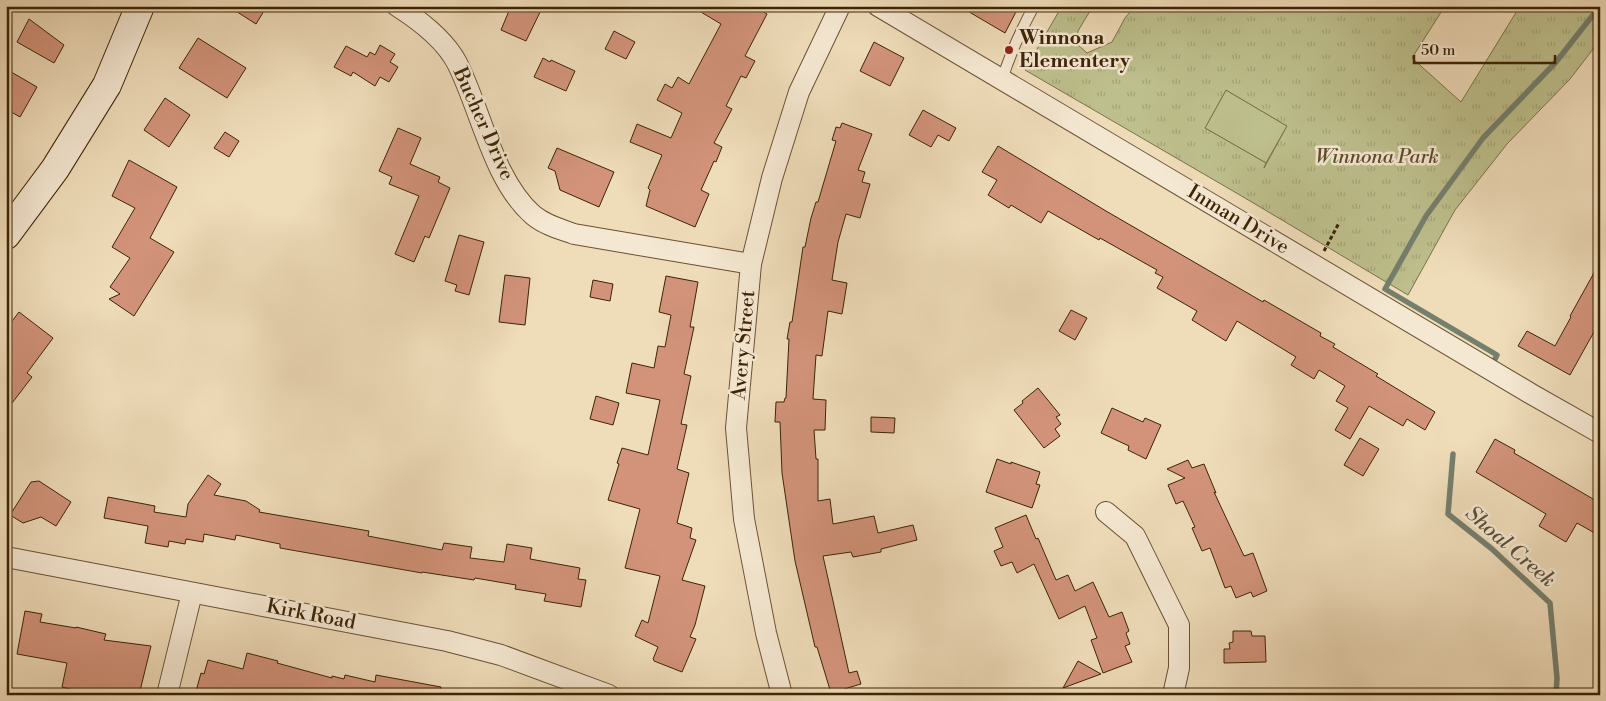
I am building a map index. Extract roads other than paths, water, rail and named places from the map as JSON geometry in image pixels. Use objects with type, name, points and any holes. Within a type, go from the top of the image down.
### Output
[{"type":"main road","points":[[6,235],[55,168],[106,85],[140,6]]},
{"type":"street","name":"Bucher Drive","points":[[397,6],[432,31],[456,62],[501,172],[515,196],[534,215],[552,227],[574,234],[751,264]]},
{"type":"street","name":"Avery Street","points":[[782,695],[766,633],[744,519],[736,428],[751,264],[772,178],[800,92],[840,6]]},
{"type":"street","name":"Inman Drive","points":[[878,6],[1533,396],[1598,429]]},
{"type":"street","points":[[1106,512],[1135,536],[1179,625],[1179,668],[1173,695]]},
{"type":"street","name":"Kirk Road","points":[[6,557],[447,641],[501,655],[609,695]]},
{"type":"street","points":[[167,695],[192,593]]},
{"type":"lane","points":[[1002,80],[1024,23],[1034,6]]},
{"type":"waterway","name":"Shoal Creek","points":[[1495,359],[1497,355],[1385,289],[1426,216],[1483,138],[1556,62],[1600,6]]},
{"type":"waterway","name":"Shoal Creek","points":[[1453,454],[1448,514],[1492,549],[1550,603],[1557,678],[1556,695]]},
{"type":"place","name":"Winnona Elementery","points":[[1009,50]]},
{"type":"park label","name":"Winnona Park","points":[[1377,157]]}]
